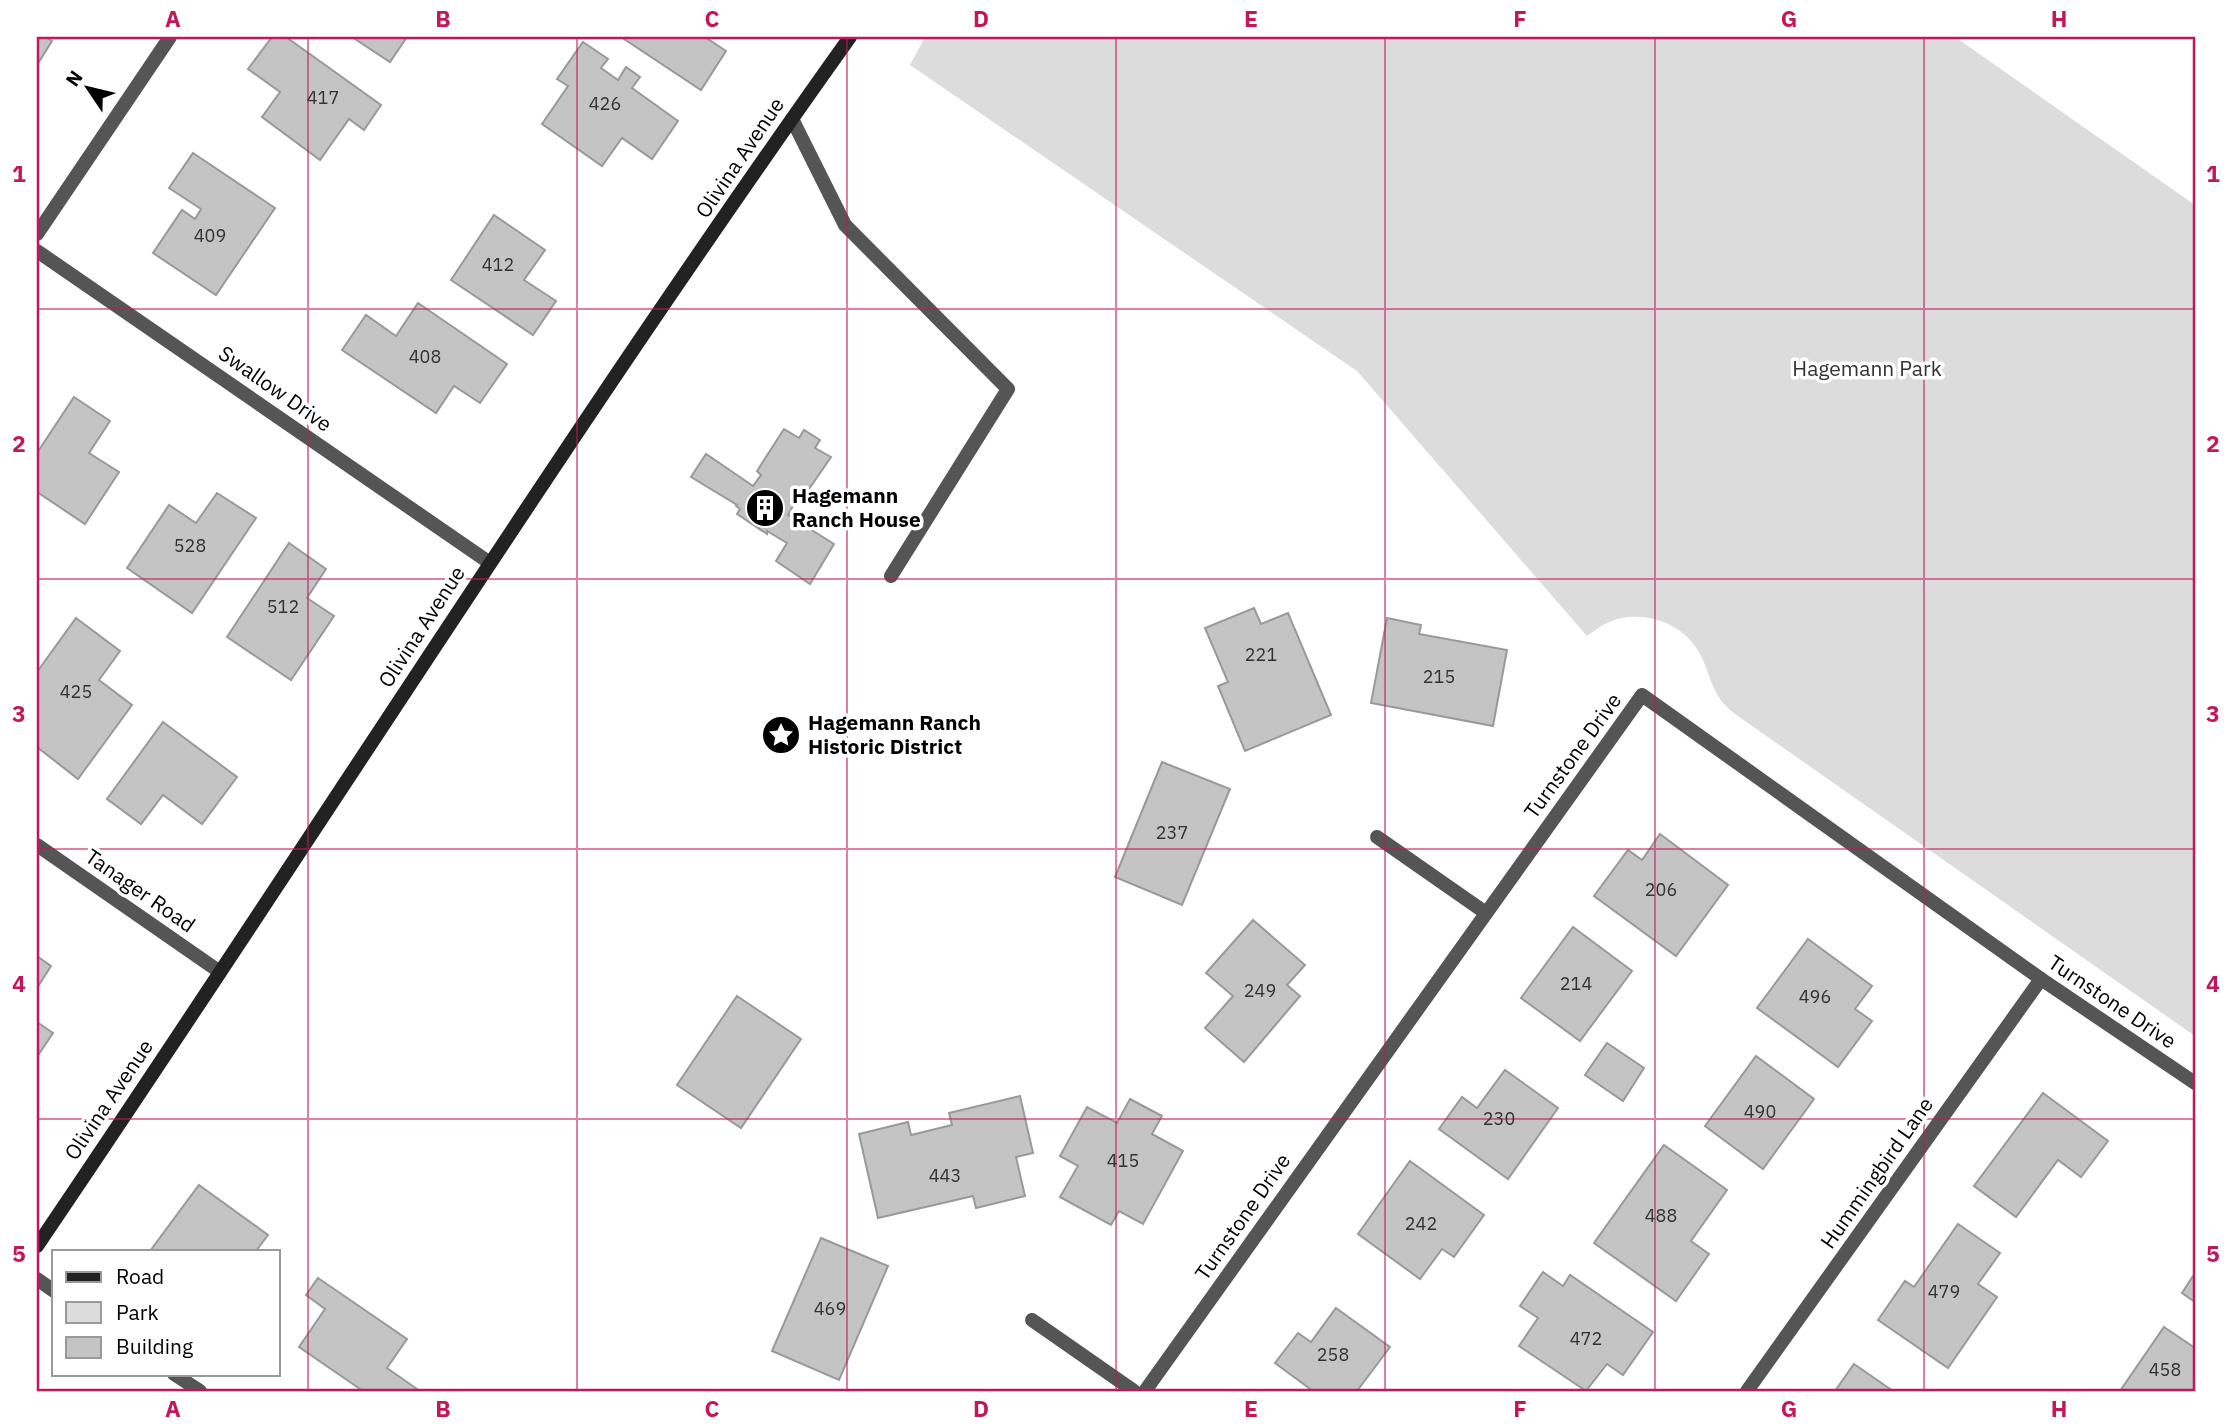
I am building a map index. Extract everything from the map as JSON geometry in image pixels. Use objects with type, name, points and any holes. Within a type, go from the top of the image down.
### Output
[{"type":"street","points":[[37,234],[170,37]]},
{"type":"street","name":"Olivina Avenue","points":[[37,1247],[490,563],[850,37]]},
{"type":"street","points":[[792,119],[845,225],[1008,389],[891,576]]},
{"type":"street","name":"Swallow Drive","points":[[37,251],[490,563]]},
{"type":"street","name":"Turnstone Drive","points":[[1145,1391],[1642,695],[2040,979],[2195,1083]]},
{"type":"street","points":[[1377,836],[1486,913]]},
{"type":"street","name":"Tanager Road","points":[[37,845],[220,972]]},
{"type":"street","name":"Hummingbird Lane","points":[[1747,1391],[2040,979]]},
{"type":"street","points":[[37,1279],[52,1290]]},
{"type":"street","points":[[1032,1320],[1134,1391]]},
{"type":"street","points":[[177,1376],[200,1391]]},
{"type":"green space","name":"Hagemann Park","points":[[925,37],[1955,37],[2195,205],[2195,1036],[1735,714],[1715,691],[1697,649],[1679,631],[1656,620],[1630,617],[1605,624],[1587,636],[1357,371],[910,65]]},
{"type":"building","points":[[37,37],[46,37],[52,41],[37,65]]},
{"type":"building","points":[[272,37],[286,37],[381,105],[364,130],[349,119],[320,160],[262,117],[280,92],[248,69]]},
{"type":"building","points":[[352,37],[407,37],[390,62]]},
{"type":"building","points":[[621,37],[705,37],[726,51],[701,90]]},
{"type":"building","points":[[583,42],[608,59],[601,68],[618,80],[626,67],[640,77],[632,88],[678,121],[652,159],[622,138],[602,166],[542,124],[568,86],[557,79]]},
{"type":"building","points":[[193,153],[275,208],[216,295],[153,253],[182,210],[195,219],[201,209],[169,188]]},
{"type":"building","points":[[494,215],[545,250],[524,280],[556,301],[533,335],[451,280]]},
{"type":"building","points":[[418,303],[507,364],[480,403],[454,386],[436,413],[342,350],[366,315],[396,336]]},
{"type":"building","points":[[74,397],[110,421],[89,453],[119,472],[85,524],[37,492],[37,453]]},
{"type":"building","name":"Hagemann Ranch House","points":[[784,429],[799,438],[804,430],[820,440],[815,448],[831,457],[807,492],[802,489],[788,515],[834,544],[810,584],[776,561],[787,543],[767,531],[767,534],[737,514],[740,509],[737,505],[691,477],[706,454],[753,486],[761,475],[757,471]]},
{"type":"building","points":[[217,493],[256,518],[192,613],[127,568],[169,505],[196,523]]},
{"type":"building","points":[[289,543],[326,569],[307,598],[334,616],[291,680],[227,637]]},
{"type":"building","points":[[1254,608],[1261,624],[1288,613],[1331,715],[1245,751],[1218,686],[1228,682],[1205,628]]},
{"type":"building","points":[[76,618],[120,651],[99,680],[132,705],[78,779],[37,747],[37,672]]},
{"type":"building","points":[[1387,618],[1421,625],[1419,634],[1507,650],[1493,726],[1371,703]]},
{"type":"building","points":[[163,722],[237,777],[202,824],[163,795],[141,824],[107,799]]},
{"type":"building","points":[[1162,762],[1230,789],[1182,905],[1115,877]]},
{"type":"building","points":[[1660,834],[1728,885],[1676,956],[1594,896],[1628,850],[1642,860]]},
{"type":"building","points":[[1253,920],[1305,965],[1287,985],[1300,996],[1244,1062],[1205,1028],[1233,996],[1206,973]]},
{"type":"building","points":[[1573,927],[1632,971],[1580,1041],[1521,998]]},
{"type":"building","points":[[1808,939],[1872,986],[1855,1009],[1872,1021],[1838,1067],[1757,1008]]},
{"type":"building","points":[[37,956],[51,966],[37,988]]},
{"type":"building","points":[[737,996],[801,1039],[741,1128],[677,1085]]},
{"type":"building","points":[[37,1022],[53,1033],[37,1057]]},
{"type":"building","points":[[1607,1043],[1644,1068],[1623,1101],[1585,1075]]},
{"type":"building","points":[[1756,1056],[1814,1099],[1763,1169],[1705,1126]]},
{"type":"building","points":[[1505,1070],[1558,1108],[1508,1179],[1439,1129],[1462,1097],[1477,1108]]},
{"type":"building","points":[[2043,1093],[2108,1141],[2081,1177],[2058,1160],[2016,1217],[1974,1186]]},
{"type":"building","points":[[1020,1096],[1033,1153],[1016,1157],[1025,1196],[976,1208],[973,1196],[878,1218],[859,1134],[908,1122],[911,1135],[952,1125],[949,1113]]},
{"type":"building","points":[[1130,1099],[1162,1116],[1152,1134],[1183,1151],[1143,1224],[1119,1211],[1111,1225],[1060,1197],[1078,1166],[1060,1156],[1087,1107],[1117,1123]]},
{"type":"building","points":[[1664,1145],[1727,1190],[1691,1241],[1709,1254],[1676,1301],[1594,1243]]},
{"type":"building","points":[[1410,1161],[1484,1215],[1454,1257],[1442,1249],[1420,1279],[1358,1234]]},
{"type":"building","points":[[199,1185],[268,1235],[257,1250],[151,1250]]},
{"type":"building","points":[[1958,1224],[2000,1253],[1978,1284],[1997,1297],[1948,1368],[1878,1320],[1905,1281],[1914,1287]]},
{"type":"building","points":[[821,1238],[888,1266],[839,1380],[772,1351]]},
{"type":"building","points":[[1543,1272],[1563,1286],[1570,1275],[1653,1332],[1623,1375],[1607,1364],[1586,1391],[1519,1346],[1538,1318],[1520,1306]]},
{"type":"building","points":[[2195,1273],[2195,1302],[2182,1293]]},
{"type":"building","points":[[318,1278],[407,1339],[387,1368],[417,1389],[416,1391],[363,1391],[299,1347],[325,1309],[306,1295]]},
{"type":"building","points":[[1336,1308],[1390,1347],[1357,1391],[1313,1391],[1275,1363],[1298,1333],[1311,1342]]},
{"type":"building","points":[[2164,1327],[2195,1348],[2195,1391],[2120,1391]]},
{"type":"building","points":[[1854,1364],[1893,1391],[1835,1391]]},
{"type":"place","name":"Hagemann Ranch House","points":[[765,508]]},
{"type":"place","name":"Hagemann Ranch Historic District","points":[[781,735]]}]
